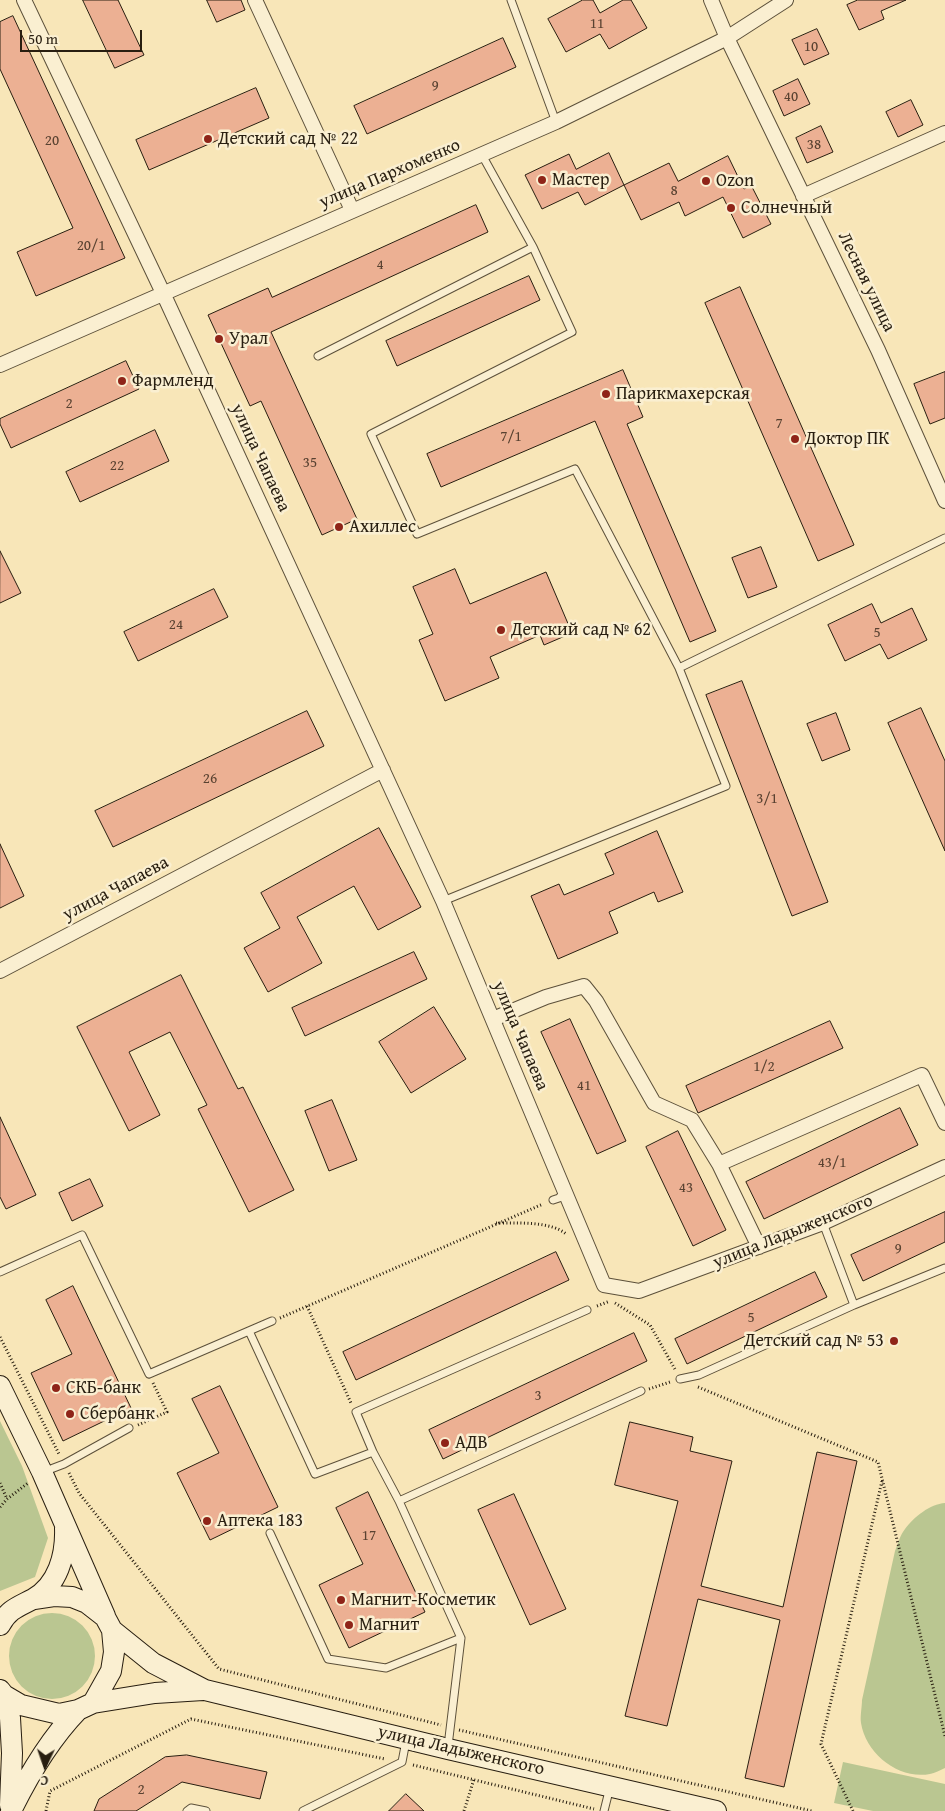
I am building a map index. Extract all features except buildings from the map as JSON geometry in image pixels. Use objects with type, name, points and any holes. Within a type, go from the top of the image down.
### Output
[{"type":"street","name":"улица Чапаева","points":[[24,0],[163,293],[444,901],[604,1285],[639,1292]]},
{"type":"street","points":[[255,0],[352,210]]},
{"type":"street","name":"Лесная улица","points":[[712,0],[727,38],[878,350],[945,501]]},
{"type":"street","name":"улица Пархоменко","points":[[0,365],[556,122],[727,38],[786,0]]},
{"type":"street","points":[[803,196],[945,133]]},
{"type":"street","name":"улица Чапаева","points":[[0,971],[383,770]]},
{"type":"street","points":[[493,1019],[546,997],[584,986],[596,1001],[654,1103],[692,1120],[719,1164],[758,1247]]},
{"type":"street","points":[[719,1164],[922,1075],[945,1123]]},
{"type":"street","name":"улица Ладыженского","points":[[639,1292],[823,1223],[945,1167]]},
{"type":"street","points":[[0,1386],[42,1472],[109,1623],[114,1652],[111,1670],[85,1707],[58,1730],[26,1779],[10,1811]]},
{"type":"street","points":[[0,1625],[7,1611],[34,1599],[46,1590],[61,1565],[65,1539],[64,1522]]},
{"type":"street","points":[[34,1599],[54,1596],[72,1597],[88,1603],[153,1664],[205,1690]]},
{"type":"street","points":[[2,1693],[21,1705],[59,1714],[155,1693],[205,1690]]},
{"type":"street","name":"улица Ладыженского","points":[[205,1690],[716,1811]]},
{"type":"street","points":[[2,1693],[10,1718],[12,1753],[10,1811]]},
{"type":"lane","points":[[511,0],[556,122]]},
{"type":"lane","points":[[444,901],[726,786],[678,668],[575,469],[417,534],[371,434],[572,332],[533,247],[482,154]]},
{"type":"lane","points":[[318,356],[533,247]]},
{"type":"lane","points":[[678,668],[945,538]]},
{"type":"lane","points":[[552,1200],[559,1198],[566,1191]]},
{"type":"lane","points":[[823,1223],[854,1305]]},
{"type":"lane","points":[[0,1272],[82,1236],[149,1374],[272,1322]]},
{"type":"lane","points":[[680,1379],[699,1375],[854,1305],[945,1268]]},
{"type":"lane","points":[[448,1749],[461,1638],[356,1412],[587,1310]]},
{"type":"lane","points":[[249,1331],[315,1474],[373,1452]]},
{"type":"lane","points":[[399,1501],[641,1391]]},
{"type":"lane","points":[[42,1472],[64,1464],[129,1428]]},
{"type":"lane","points":[[270,1533],[328,1659],[386,1668],[461,1638]]},
{"type":"lane","points":[[303,1811],[402,1762],[407,1739]]},
{"type":"lane","points":[[603,1811],[610,1786]]},
{"type":"lane","points":[[187,1811],[191,1808],[206,1811]]},
{"type":"path","points":[[272,1322],[552,1200]]},
{"type":"path","points":[[496,1223],[536,1224],[561,1229],[567,1235]]},
{"type":"path","points":[[607,1293],[612,1301],[650,1325],[680,1379],[878,1462],[945,1736]]},
{"type":"path","points":[[307,1306],[356,1412]]},
{"type":"path","points":[[0,1336],[79,1493],[219,1669],[451,1728],[812,1811]]},
{"type":"path","points":[[129,1428],[167,1412],[149,1374]]},
{"type":"path","points":[[641,1391],[680,1379]]},
{"type":"path","points":[[0,1507],[7,1499],[42,1472]]},
{"type":"path","points":[[853,1811],[821,1744],[883,1480]]},
{"type":"path","points":[[0,1483],[7,1499]]},
{"type":"path","points":[[46,1811],[50,1791],[191,1718],[402,1762],[603,1811]]},
{"type":"path","points":[[464,1811],[474,1779]]},
{"type":"green space","points":[[0,1421],[22,1466],[48,1538],[35,1577],[0,1591]]},
{"type":"green space","points":[[945,1503],[945,1768],[932,1774],[918,1775],[896,1769],[877,1754],[870,1745],[861,1723],[862,1700],[895,1551],[900,1537],[909,1524],[923,1512]]},
{"type":"green space","points":[[52,1613],[68,1617],[82,1626],[91,1640],[95,1656],[91,1672],[82,1686],[68,1695],[52,1699],[36,1695],[22,1686],[13,1672],[9,1656],[13,1640],[22,1626],[36,1617]]},
{"type":"green space","points":[[843,1762],[945,1784],[945,1811],[873,1811],[834,1803]]},
{"type":"place","name":"Детский сад № 22","points":[[208,139]]},
{"type":"place","name":"Мастер","points":[[542,180]]},
{"type":"place","name":"Ozon","points":[[706,181]]},
{"type":"place","name":"Солнечный","points":[[731,208]]},
{"type":"place","name":"Урал","points":[[219,339]]},
{"type":"place","name":"Фармленд","points":[[122,381]]},
{"type":"place","name":"Парикмахерская","points":[[606,394]]},
{"type":"place","name":"Доктор ПК","points":[[795,439]]},
{"type":"place","name":"Ахиллес","points":[[339,527]]},
{"type":"place","name":"Детский сад № 62","points":[[501,630]]},
{"type":"place","name":"Детский сад № 53","points":[[894,1341]]},
{"type":"place","name":"СКБ-банк","points":[[56,1388]]},
{"type":"place","name":"Сбербанк","points":[[70,1414]]},
{"type":"place","name":"АДВ","points":[[445,1443]]},
{"type":"place","name":"Аптека 183","points":[[207,1521]]},
{"type":"place","name":"Магнит-Косметик","points":[[341,1600]]},
{"type":"place","name":"Магнит","points":[[349,1625]]}]
